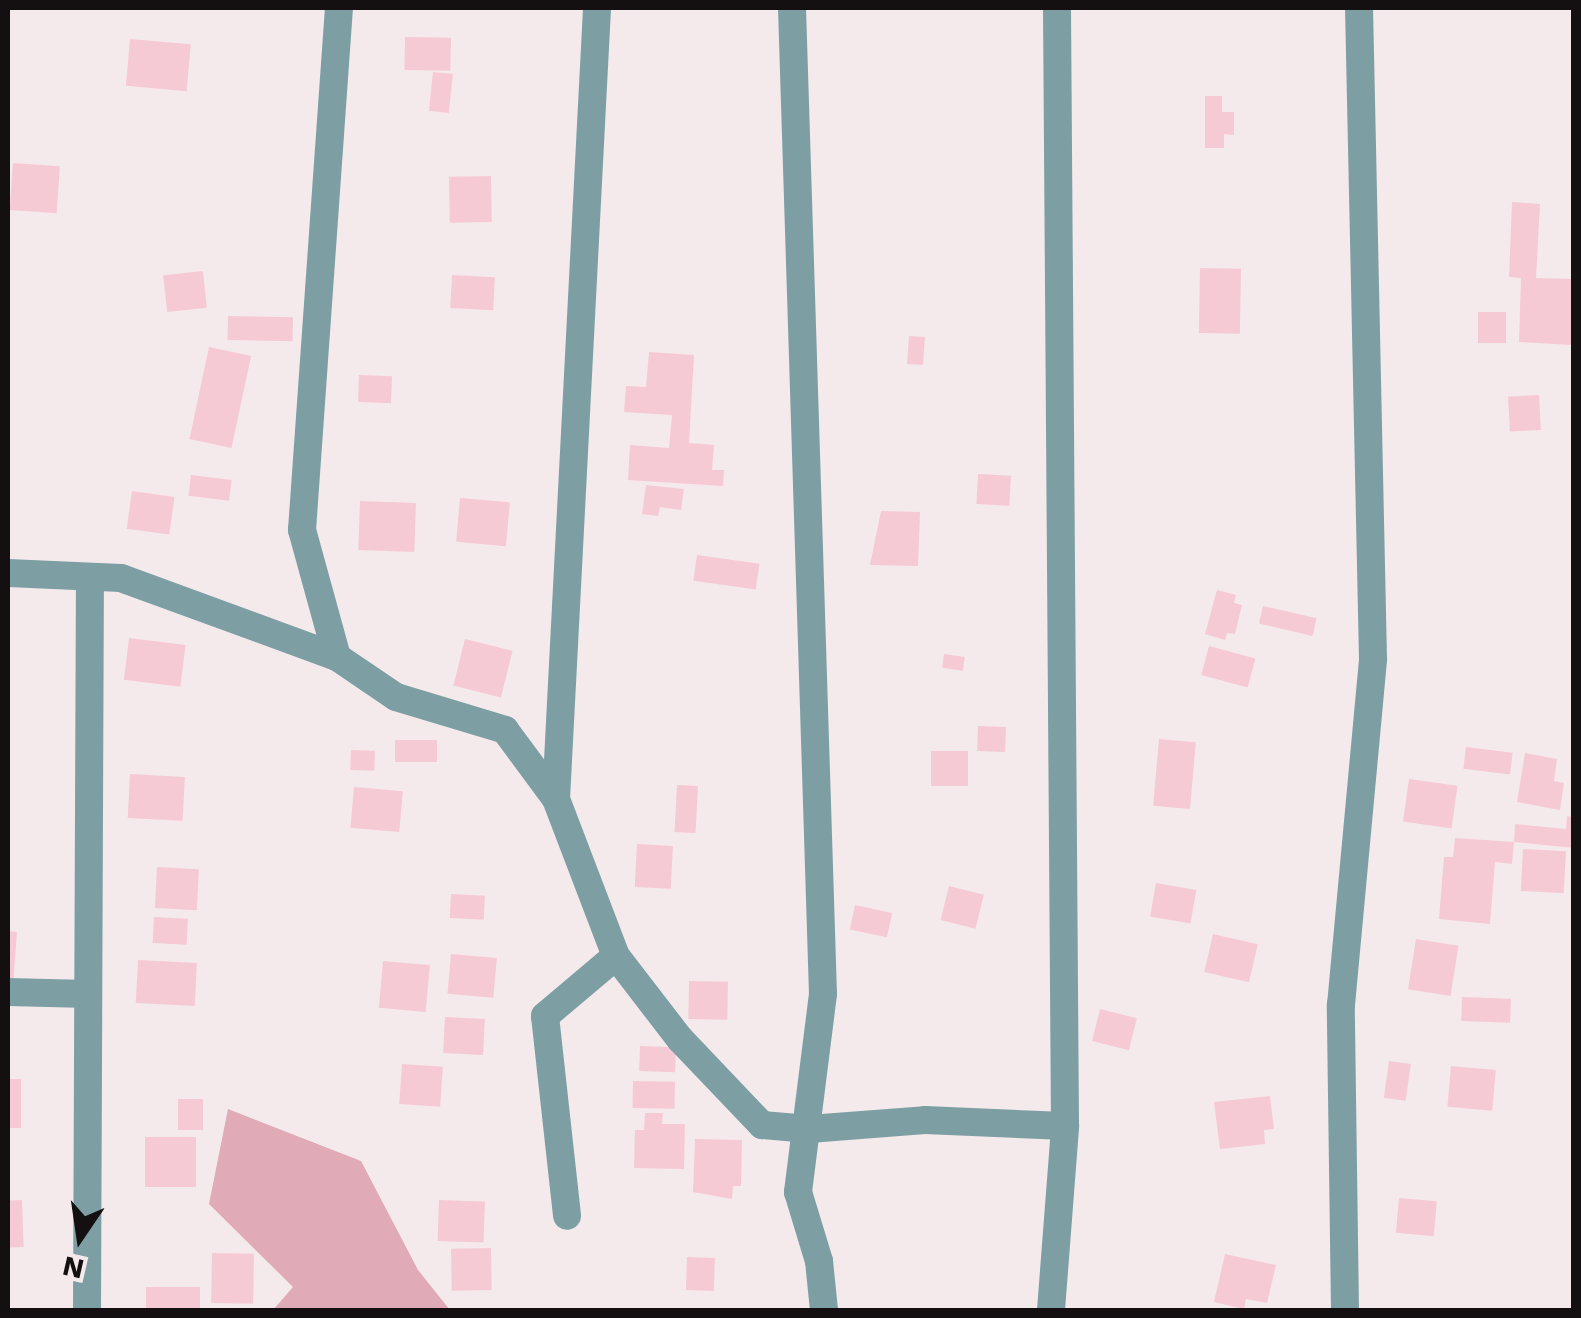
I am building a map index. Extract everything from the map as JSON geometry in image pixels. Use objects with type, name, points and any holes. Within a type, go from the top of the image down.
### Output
[{"type":"street","points":[[337,656],[302,530],[339,8]]},
{"type":"street","points":[[556,799],[597,8]]},
{"type":"street","points":[[792,8],[823,994],[798,1192],[819,1261],[824,1310]]},
{"type":"street","points":[[1051,1310],[1065,1126],[1057,8]]},
{"type":"street","points":[[1345,1310],[1341,1006],[1373,659],[1359,8]]},
{"type":"street","points":[[8,573],[121,578],[337,656],[396,697],[505,730],[556,799],[616,956],[680,1039],[762,1125],[808,1129],[926,1120],[1065,1126]]},
{"type":"street","points":[[87,1310],[90,577]]},
{"type":"street","points":[[567,1216],[545,1016],[616,956]]},
{"type":"street","points":[[8,992],[88,994]]},
{"type":"shaded area","points":[[228,1109],[361,1161],[418,1270],[450,1310],[273,1310],[293,1287],[209,1204]]},
{"type":"building","points":[[405,37],[451,38],[450,71],[404,70]]},
{"type":"building","points":[[130,39],[191,44],[187,91],[126,86]]},
{"type":"building","points":[[433,72],[453,74],[449,113],[429,111]]},
{"type":"building","points":[[1205,96],[1222,96],[1222,112],[1234,112],[1234,135],[1224,134],[1224,148],[1205,148]]},
{"type":"building","points":[[13,163],[60,166],[57,213],[10,210]]},
{"type":"building","points":[[491,176],[492,222],[450,223],[449,177]]},
{"type":"building","points":[[1512,202],[1540,204],[1536,278],[1574,279],[1572,345],[1519,342],[1521,278],[1509,277]]},
{"type":"building","points":[[1200,268],[1241,269],[1240,334],[1199,333]]},
{"type":"building","points":[[203,271],[207,308],[167,312],[163,275]]},
{"type":"building","points":[[452,275],[495,277],[493,310],[450,308]]},
{"type":"building","points":[[1478,312],[1506,312],[1506,343],[1478,343]]},
{"type":"building","points":[[228,316],[293,317],[293,341],[228,340]]},
{"type":"building","points":[[909,336],[925,337],[923,365],[907,364]]},
{"type":"building","points":[[209,347],[251,356],[232,448],[189,439]]},
{"type":"building","points":[[649,352],[694,355],[689,443],[714,445],[712,470],[724,470],[723,486],[628,480],[630,445],[669,448],[672,415],[624,412],[626,386],[646,387]]},
{"type":"building","points":[[359,375],[392,376],[391,403],[358,402]]},
{"type":"building","points":[[1539,395],[1541,430],[1510,432],[1508,397]]},
{"type":"building","points":[[978,474],[1011,476],[1009,506],[976,504]]},
{"type":"building","points":[[191,475],[232,480],[229,501],[188,496]]},
{"type":"building","points":[[646,485],[684,489],[681,510],[660,507],[658,516],[642,514]]},
{"type":"building","points":[[132,491],[175,497],[169,535],[127,529]]},
{"type":"building","points":[[460,498],[510,502],[506,546],[456,542]]},
{"type":"building","points":[[360,501],[416,503],[414,552],[358,550]]},
{"type":"building","points":[[881,511],[920,512],[918,566],[870,565]]},
{"type":"building","points":[[697,555],[759,564],[756,590],[693,581]]},
{"type":"building","points":[[1217,590],[1236,595],[1234,603],[1242,605],[1235,634],[1227,633],[1225,640],[1205,634]]},
{"type":"building","points":[[1263,606],[1317,618],[1313,636],[1259,624]]},
{"type":"building","points":[[129,638],[186,645],[180,687],[124,680]]},
{"type":"building","points":[[465,639],[513,651],[501,697],[453,686]]},
{"type":"building","points":[[1209,646],[1255,658],[1248,687],[1201,675]]},
{"type":"building","points":[[944,654],[965,657],[963,671],[942,668]]},
{"type":"building","points":[[978,726],[1006,727],[1005,752],[977,751]]},
{"type":"building","points":[[1159,739],[1196,742],[1190,809],[1153,806]]},
{"type":"building","points":[[395,740],[437,740],[437,762],[395,762]]},
{"type":"building","points":[[1466,747],[1513,753],[1510,775],[1463,769]]},
{"type":"building","points":[[351,750],[375,751],[374,771],[350,770]]},
{"type":"building","points":[[931,751],[968,751],[968,786],[931,786]]},
{"type":"building","points":[[1525,753],[1557,759],[1554,781],[1564,783],[1560,810],[1517,802]]},
{"type":"building","points":[[130,774],[185,777],[183,821],[128,818]]},
{"type":"building","points":[[1409,779],[1458,786],[1452,828],[1403,822]]},
{"type":"building","points":[[677,785],[698,786],[696,833],[675,832]]},
{"type":"building","points":[[354,787],[403,791],[399,832],[350,828]]},
{"type":"building","points":[[1567,816],[1574,817],[1574,848],[1514,842],[1515,824],[1566,829]]},
{"type":"building","points":[[1455,838],[1514,842],[1512,864],[1495,862],[1490,924],[1439,919],[1444,857],[1453,857]]},
{"type":"building","points":[[637,844],[673,846],[671,889],[635,887]]},
{"type":"building","points":[[1523,849],[1566,851],[1564,893],[1521,891]]},
{"type":"building","points":[[157,867],[199,869],[197,910],[155,908]]},
{"type":"building","points":[[1156,883],[1196,890],[1190,924],[1150,916]]},
{"type":"building","points":[[949,886],[984,895],[975,929],[941,920]]},
{"type":"building","points":[[451,894],[485,896],[484,920],[450,918]]},
{"type":"building","points":[[855,905],[892,913],[887,937],[850,929]]},
{"type":"building","points":[[154,917],[188,919],[187,945],[153,943]]},
{"type":"building","points":[[8,931],[17,932],[13,986],[8,985]]},
{"type":"building","points":[[1213,934],[1258,944],[1249,982],[1204,972]]},
{"type":"building","points":[[1416,939],[1458,946],[1450,996],[1408,989]]},
{"type":"building","points":[[451,954],[497,958],[493,998],[448,994]]},
{"type":"building","points":[[138,960],[197,963],[195,1006],[136,1003]]},
{"type":"building","points":[[383,961],[430,965],[426,1012],[379,1008]]},
{"type":"building","points":[[689,981],[728,982],[727,1020],[688,1019]]},
{"type":"building","points":[[1462,997],[1511,999],[1510,1023],[1461,1021]]},
{"type":"building","points":[[1100,1009],[1137,1018],[1129,1050],[1092,1041]]},
{"type":"building","points":[[445,1017],[485,1019],[483,1055],[443,1053]]},
{"type":"building","points":[[640,1046],[676,1047],[675,1072],[639,1071]]},
{"type":"building","points":[[1389,1061],[1411,1064],[1406,1101],[1384,1098]]},
{"type":"building","points":[[402,1064],[443,1067],[440,1107],[399,1104]]},
{"type":"building","points":[[1451,1066],[1496,1070],[1492,1111],[1447,1107]]},
{"type":"building","points":[[8,1079],[21,1079],[21,1128],[8,1128]]},
{"type":"building","points":[[633,1081],[675,1082],[675,1109],[633,1108]]},
{"type":"building","points":[[1270,1096],[1274,1129],[1264,1130],[1265,1144],[1220,1149],[1214,1102]]},
{"type":"building","points":[[178,1099],[203,1099],[203,1130],[178,1130]]},
{"type":"building","points":[[645,1113],[663,1113],[662,1124],[685,1124],[684,1169],[634,1168],[635,1130],[644,1130]]},
{"type":"building","points":[[145,1137],[196,1137],[196,1187],[145,1187]]},
{"type":"building","points":[[695,1139],[742,1140],[741,1186],[733,1186],[732,1199],[693,1192]]},
{"type":"building","points":[[1399,1198],[1437,1201],[1434,1236],[1396,1233]]},
{"type":"building","points":[[8,1200],[22,1200],[24,1247],[10,1247]]},
{"type":"building","points":[[439,1200],[485,1202],[484,1243],[438,1241]]},
{"type":"building","points":[[491,1248],[492,1290],[452,1291],[451,1249]]},
{"type":"building","points":[[212,1253],[254,1254],[253,1304],[211,1303]]},
{"type":"building","points":[[1225,1254],[1276,1265],[1267,1303],[1246,1299],[1244,1309],[1214,1302]]},
{"type":"building","points":[[687,1257],[715,1258],[714,1291],[686,1290]]},
{"type":"building","points":[[146,1287],[200,1287],[200,1310],[146,1310]]}]
